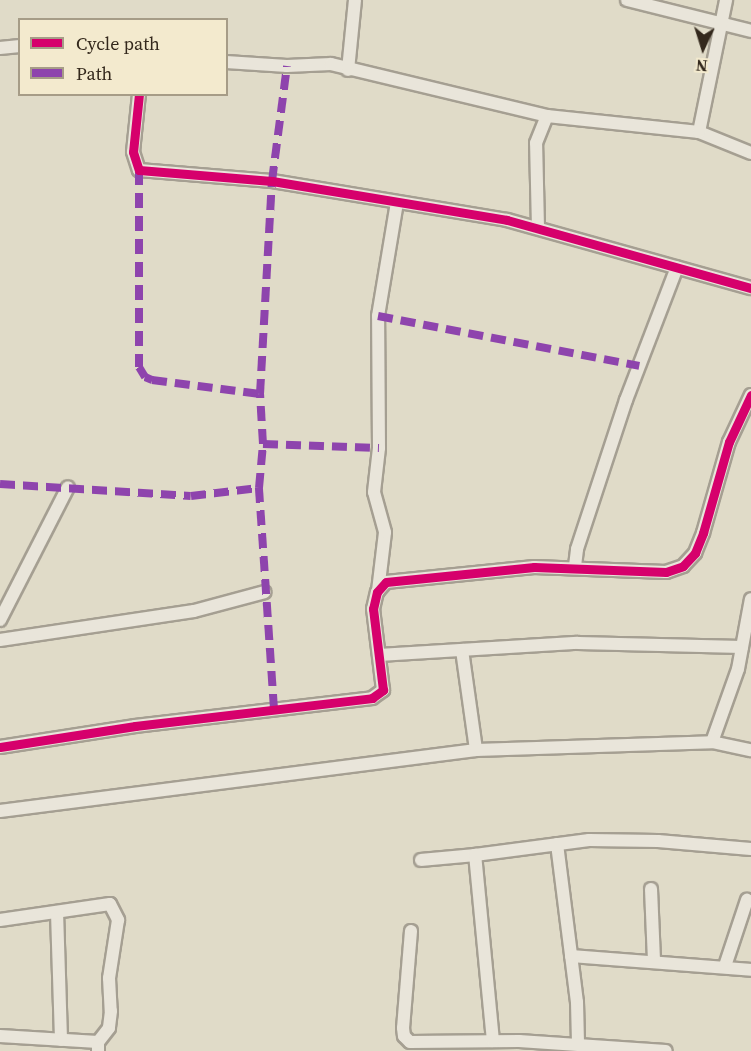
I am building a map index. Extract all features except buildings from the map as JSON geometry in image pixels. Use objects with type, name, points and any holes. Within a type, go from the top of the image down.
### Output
[{"type":"street","points":[[348,70],[355,0]]},
{"type":"street","points":[[627,0],[751,31]]},
{"type":"street","points":[[699,132],[726,0]]},
{"type":"street","points":[[0,48],[18,46]]},
{"type":"street","points":[[228,62],[287,66],[319,62],[547,116],[699,132],[751,153]]},
{"type":"street","points":[[139,96],[133,152],[139,170],[272,181],[538,228],[751,288]]},
{"type":"street","points":[[538,228],[536,143],[547,116]]},
{"type":"street","points":[[0,747],[135,726],[372,698],[383,690],[373,609],[378,592],[386,532],[374,492],[379,448],[378,316],[397,203]]},
{"type":"street","points":[[575,566],[577,549],[626,400],[677,267]]},
{"type":"street","points":[[378,592],[386,582],[395,581],[575,566],[666,572],[683,566],[695,553],[729,442],[750,401]]},
{"type":"street","points":[[0,621],[68,487]]},
{"type":"street","points":[[0,640],[194,611],[265,592]]},
{"type":"street","points":[[712,742],[742,646],[751,598]]},
{"type":"street","points":[[379,655],[578,643],[742,646]]},
{"type":"street","points":[[462,650],[476,750]]},
{"type":"street","points":[[0,811],[476,750],[712,742],[751,750]]},
{"type":"street","points":[[421,860],[557,844],[658,841],[751,849]]},
{"type":"street","points":[[557,844],[571,956],[578,1044]]},
{"type":"street","points":[[476,855],[493,1041]]},
{"type":"street","points":[[651,889],[654,961]]},
{"type":"street","points":[[725,966],[747,900]]},
{"type":"street","points":[[0,920],[110,904],[118,920],[109,978],[109,1028],[98,1046],[61,1040],[0,1036]]},
{"type":"street","points":[[57,912],[61,1040]]},
{"type":"street","points":[[411,931],[404,1036],[419,1043],[493,1041],[578,1044],[666,1051]]},
{"type":"street","points":[[571,956],[725,966],[751,970]]},
{"type":"marked path","points":[[274,709],[259,488],[263,444],[260,394],[272,181],[287,66]]},
{"type":"marked path","points":[[139,170],[139,367],[145,377],[152,380],[260,394]]},
{"type":"marked path","points":[[378,316],[639,366]]},
{"type":"marked path","points":[[263,444],[379,448]]},
{"type":"marked path","points":[[0,484],[191,496],[259,488]]},
{"type":"cycle path","points":[[139,96],[133,152],[139,170],[272,181],[507,220],[751,288]]},
{"type":"cycle path","points":[[0,747],[135,726],[372,698],[383,690],[373,609],[377,592],[386,582],[534,567],[666,572],[683,566],[695,553],[703,533],[729,442],[751,395]]}]
